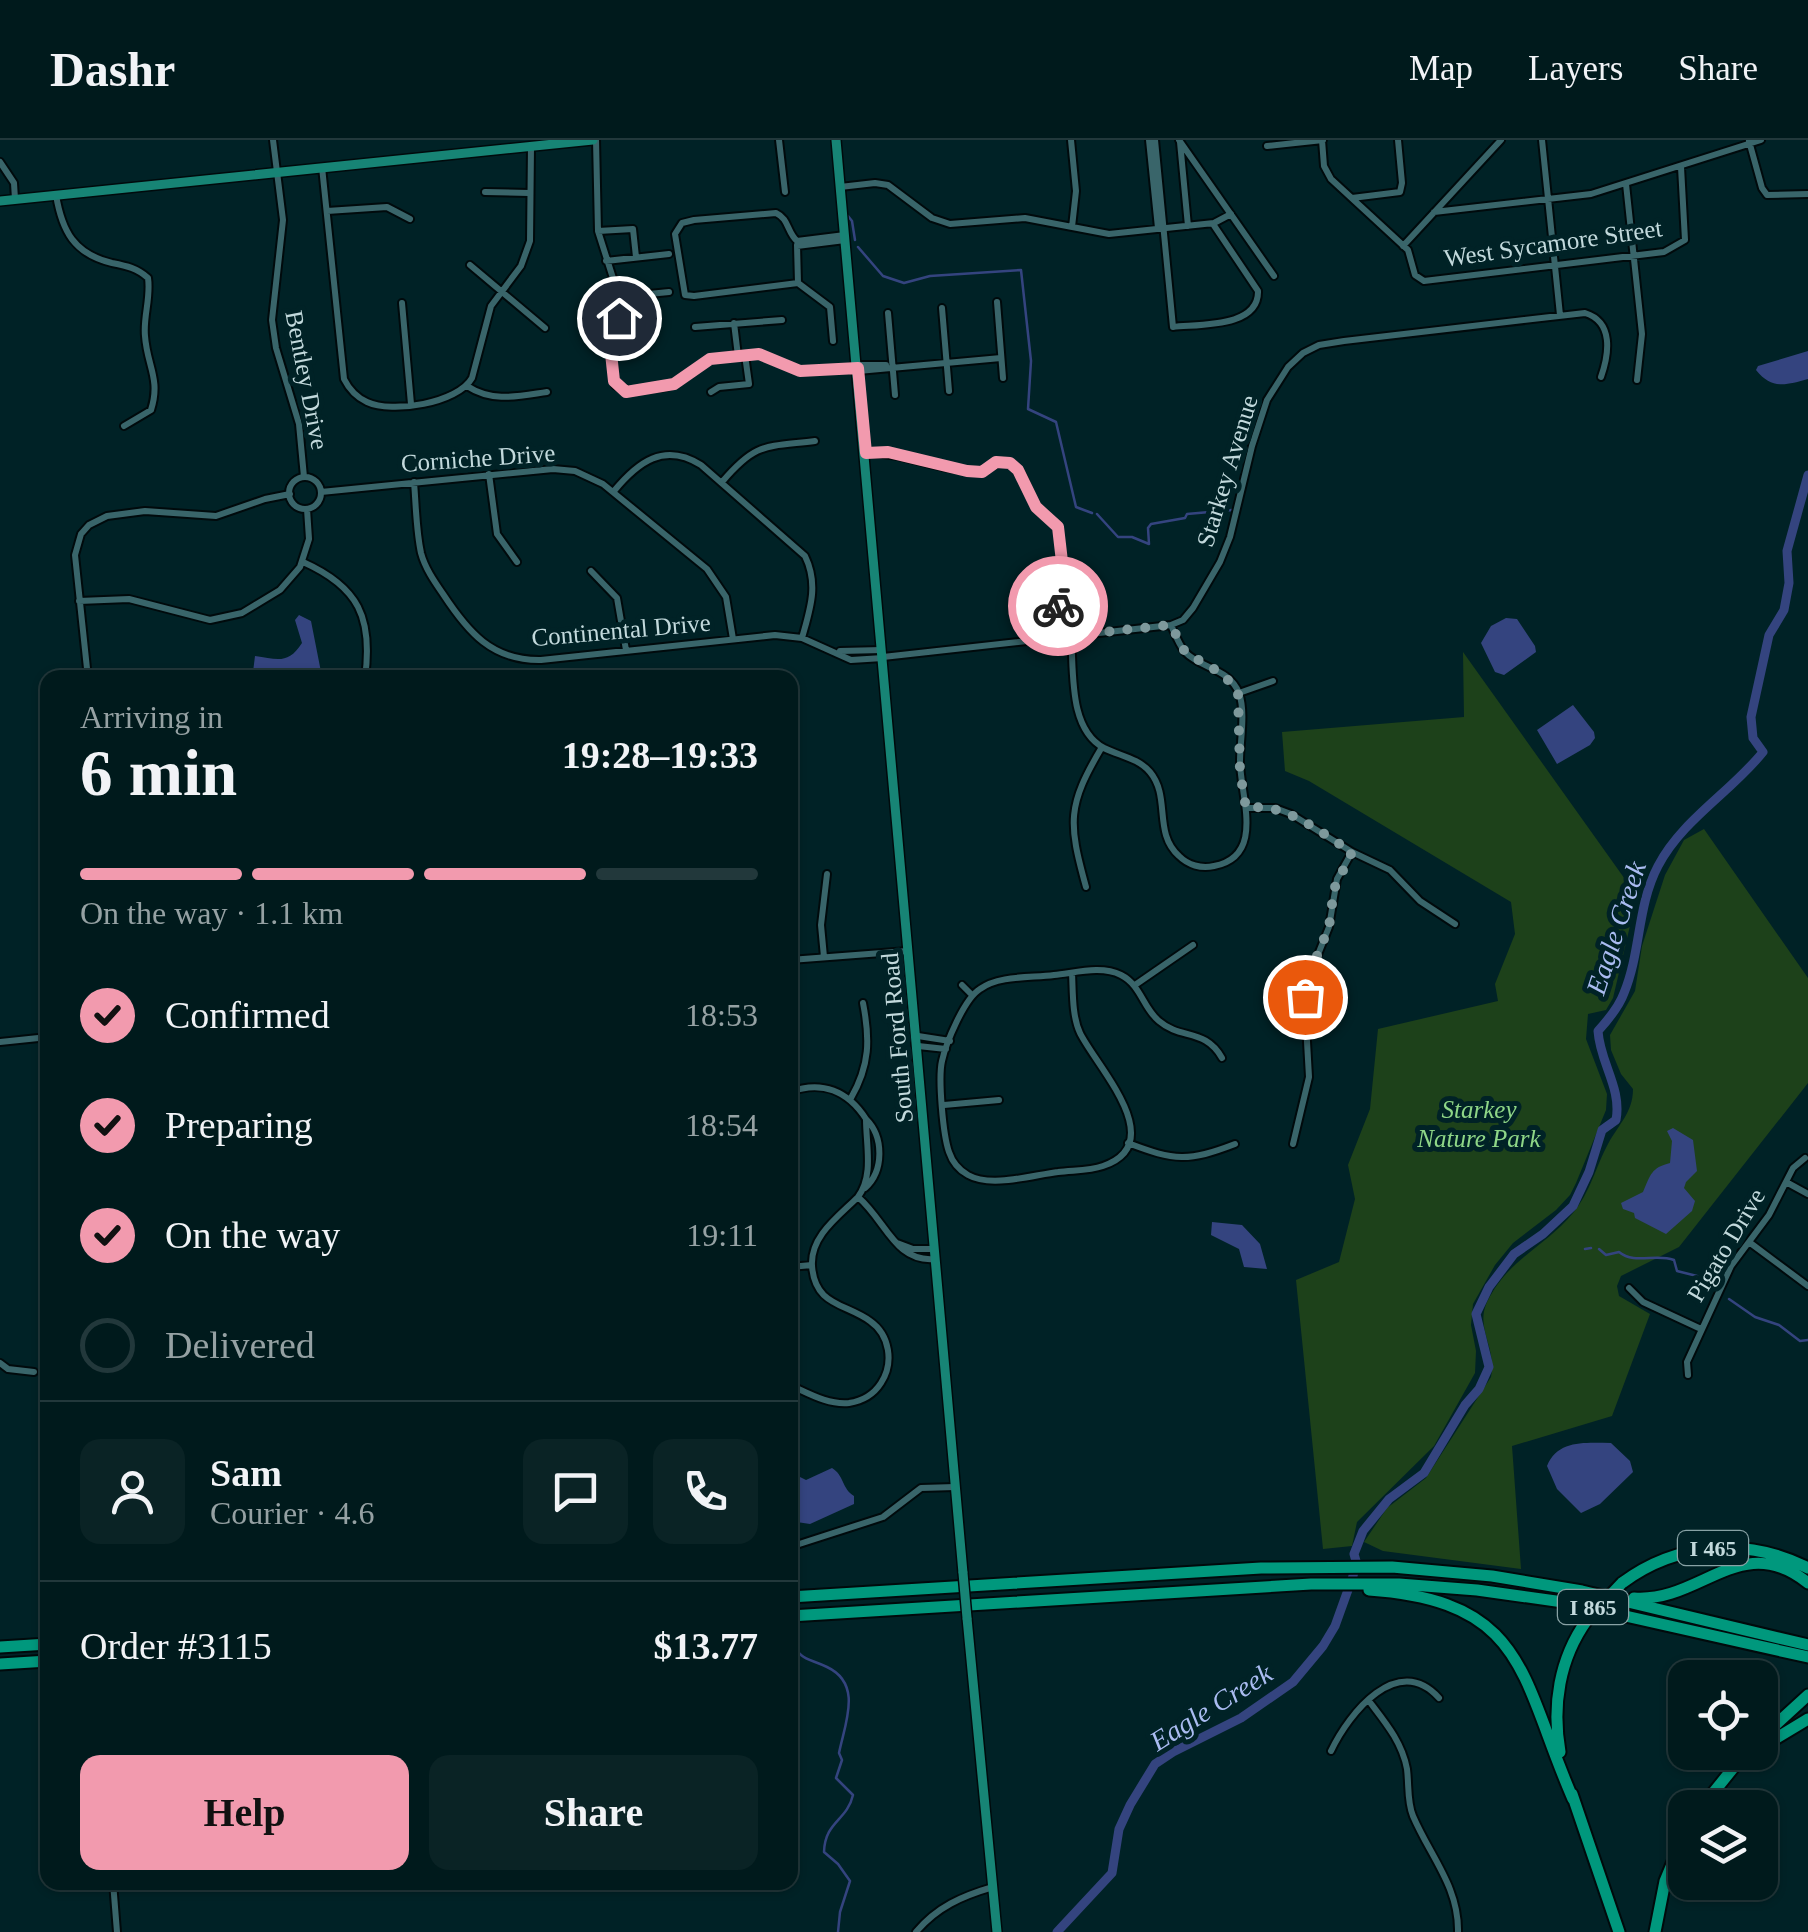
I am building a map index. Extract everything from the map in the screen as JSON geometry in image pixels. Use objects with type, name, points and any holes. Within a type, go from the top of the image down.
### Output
[{"type":"highway","name":"I 465","points":[[1619,1932],[1560,1752],[1556,1704],[1568,1657],[1587,1620],[1622,1583],[1661,1560],[1718,1547],[1763,1551],[1808,1568]]},
{"type":"highway","points":[[1582,1591],[1660,1597],[1748,1563],[1784,1568],[1808,1584]]},
{"type":"highway","name":"I 865","points":[[798,1598],[1317,1566],[1380,1567],[1492,1576],[1582,1591],[1808,1645]]},
{"type":"highway","points":[[798,1616],[1275,1586],[1372,1587],[1418,1594],[1478,1620],[1500,1639],[1527,1679],[1573,1799]]},
{"type":"highway","name":"I 865","points":[[1372,1587],[1465,1588],[1553,1600],[1808,1657]]},
{"type":"highway","points":[[0,1646],[40,1644]]},
{"type":"highway","points":[[0,1664],[40,1662]]},
{"type":"highway","points":[[1778,1722],[1808,1694]]},
{"type":"highway","points":[[1778,1737],[1808,1719]]},
{"type":"highway","points":[[1714,1790],[1733,1770]]},
{"type":"highway","points":[[1656,1932],[1668,1874]]},
{"type":"main road","points":[[0,200],[594,140]]},
{"type":"main road","name":"South Ford Road","points":[[836,140],[997,1932]]},
{"type":"street","name":"Bentley Drive","points":[[273,140],[283,220],[272,320],[276,348],[299,424],[304,477]]},
{"type":"street","points":[[594,140],[598,231],[619,297],[619,318],[610,344],[614,381],[620,389],[626,392],[666,387],[701,362],[741,356],[770,356],[800,371],[1001,358]]},
{"type":"street","points":[[779,140],[785,192]]},
{"type":"street","points":[[1071,140],[1076,191],[1072,227]]},
{"type":"street","points":[[1152,140],[1172,327],[1242,317],[1254,309],[1258,300],[1258,290],[1212,223]]},
{"type":"street","points":[[1179,140],[1188,226]]},
{"type":"street","points":[[1179,140],[1274,276]]},
{"type":"street","points":[[1266,146],[1322,140],[1327,172],[1404,246],[1501,140]]},
{"type":"street","points":[[1352,198],[1400,192],[1398,140]]},
{"type":"street","points":[[1542,140],[1560,315],[1589,313],[1601,322],[1607,338],[1600,377]]},
{"type":"street","points":[[1434,212],[1591,194],[1761,140]]},
{"type":"street","points":[[1749,142],[1767,195],[1808,194]]},
{"type":"street","points":[[322,165],[344,379],[355,394],[371,404],[412,404],[447,399],[468,386],[488,315],[520,266],[530,240],[532,146]]},
{"type":"street","points":[[0,162],[14,183],[16,199]]},
{"type":"street","name":"West Sycamore Street","points":[[1404,246],[1415,275],[1424,281],[1664,252],[1686,240],[1681,166]]},
{"type":"street","points":[[1626,184],[1642,334],[1636,380]]},
{"type":"street","points":[[840,186],[888,185],[942,223],[1025,218],[1110,234],[1212,223],[1231,214]]},
{"type":"street","points":[[485,192],[529,193]]},
{"type":"street","points":[[56,194],[67,236],[81,250],[102,260],[137,268],[148,278],[144,334],[157,382],[155,396],[151,410],[124,426]]},
{"type":"street","points":[[327,210],[387,206],[410,219]]},
{"type":"street","points":[[798,284],[797,244],[786,220],[776,213],[682,223],[676,234],[685,294],[798,284],[828,304],[834,341]]},
{"type":"street","points":[[598,231],[633,229],[636,257]]},
{"type":"street","points":[[797,244],[846,238]]},
{"type":"street","points":[[606,261],[669,254]]},
{"type":"street","points":[[470,265],[545,328]]},
{"type":"street","points":[[619,297],[668,292]]},
{"type":"street","points":[[997,302],[1002,378]]},
{"type":"street","points":[[402,303],[412,404]]},
{"type":"street","points":[[942,308],[950,390]]},
{"type":"street","points":[[888,313],[894,395]]},
{"type":"street","name":"Starkey Avenue","points":[[1171,625],[1183,620],[1193,608],[1220,562],[1267,400],[1288,366],[1303,353],[1319,345],[1344,341],[1560,315]]},
{"type":"street","points":[[695,327],[782,320]]},
{"type":"street","points":[[711,392],[718,387],[749,384],[734,324]]},
{"type":"street","points":[[468,386],[495,398],[547,392]]},
{"type":"street","points":[[722,482],[742,458],[756,449],[816,441]]},
{"type":"street","points":[[866,453],[888,452],[967,471],[982,472],[996,462],[1010,463],[1018,470],[1036,507],[1058,527],[1068,618]]},
{"type":"street","points":[[614,491],[639,464],[661,454],[686,457],[722,482],[805,556],[814,594],[802,638]]},
{"type":"street","name":"Corniche Drive","points":[[321,492],[489,474],[574,471],[614,491],[716,579],[729,604],[734,639]]},
{"type":"street","points":[[489,474],[497,534],[516,562]]},
{"type":"street","points":[[304,477],[315,480],[321,492],[318,503],[307,508],[294,504],[290,494],[293,483],[304,477]]},
{"type":"street","name":"Continental Drive","points":[[414,482],[420,547],[426,566],[462,624],[478,640],[507,656],[533,660],[776,635],[802,638],[834,651],[882,655]]},
{"type":"street","points":[[87,670],[76,547],[81,534],[94,521],[145,511],[209,516],[290,494]]},
{"type":"street","points":[[79,601],[122,598],[191,617],[219,620],[248,610],[280,590],[304,562],[309,539],[307,508]]},
{"type":"street","points":[[304,562],[336,580],[360,608],[369,647],[367,670]]},
{"type":"street","points":[[591,571],[616,598],[626,650]]},
{"type":"street","points":[[1046,638],[1044,608],[1067,605]]},
{"type":"street","points":[[882,655],[1171,625],[1185,652],[1224,675],[1238,693],[1240,772],[1247,835],[1233,857],[1209,867],[1188,863],[1166,839],[1161,793],[1154,778],[1138,762],[1102,747],[1088,734],[1081,722],[1070,636]]},
{"type":"street","points":[[1238,693],[1273,681]]},
{"type":"street","points":[[1086,887],[1074,843],[1072,814],[1080,786],[1102,747]]},
{"type":"street","points":[[1246,808],[1267,806],[1283,810],[1390,870],[1420,901],[1455,924]]},
{"type":"street","points":[[1293,1144],[1308,1077],[1304,1006],[1307,982],[1329,927],[1334,889],[1352,852]]},
{"type":"street","points":[[824,956],[821,925],[827,874]]},
{"type":"street","points":[[1135,985],[1193,945]]},
{"type":"street","points":[[798,959],[909,951]]},
{"type":"street","points":[[1072,973],[1077,1025],[1126,1107],[1131,1123],[1128,1143],[1117,1158],[1097,1168],[994,1180],[965,1173],[950,1156],[940,1071],[972,995],[995,982],[1072,973],[1111,971],[1135,985],[1157,1019],[1170,1028],[1209,1041],[1222,1058]]},
{"type":"street","points":[[962,985],[972,995]]},
{"type":"street","points":[[851,1098],[868,1059],[863,1002]]},
{"type":"street","points":[[0,1042],[40,1038]]},
{"type":"street","points":[[918,1041],[948,1045]]},
{"type":"street","points":[[798,1091],[820,1087],[851,1098],[876,1132],[876,1174],[819,1237],[812,1266],[816,1284],[824,1295],[840,1308],[868,1320],[881,1333],[888,1354],[887,1371],[876,1389],[850,1402],[827,1401],[798,1388]]},
{"type":"street","points":[[944,1105],[1000,1100]]},
{"type":"street","points":[[1128,1143],[1170,1158],[1185,1159],[1235,1144]]},
{"type":"street","name":"Pigato Drive","points":[[1688,1375],[1687,1362],[1730,1266],[1769,1215],[1794,1168],[1805,1158]]},
{"type":"street","points":[[1786,1182],[1808,1194]]},
{"type":"street","points":[[858,1197],[877,1214],[896,1242],[934,1254]]},
{"type":"street","points":[[1749,1242],[1808,1286]]},
{"type":"street","points":[[798,1267],[812,1266]]},
{"type":"street","points":[[1629,1288],[1642,1302],[1701,1329]]},
{"type":"street","points":[[0,1364],[8,1369],[34,1372]]},
{"type":"street","points":[[798,1545],[883,1518],[922,1488],[955,1487]]},
{"type":"street","points":[[1331,1751],[1340,1734],[1382,1688],[1406,1680],[1429,1686],[1439,1698]]},
{"type":"street","points":[[1368,1701],[1400,1746],[1407,1768],[1410,1810],[1444,1871],[1458,1913],[1458,1932]]},
{"type":"street","points":[[916,1932],[940,1908],[993,1887]]},
{"type":"street","points":[[114,1890],[117,1932]]},
{"type":"green space","name":"Starkey Nature Park","points":[[1463,652],[1637,896],[1613,998],[1606,1010],[1588,1014],[1586,1039],[1607,1094],[1606,1110],[1570,1195],[1513,1243],[1473,1304],[1475,1373],[1434,1446],[1357,1522],[1352,1546],[1323,1549],[1296,1280],[1339,1262],[1355,1199],[1348,1165],[1370,1109],[1378,1029],[1498,1001],[1495,984],[1515,934],[1511,902],[1309,781],[1285,771],[1282,732],[1464,717]]},
{"type":"green space","points":[[1704,829],[1808,978],[1808,1083],[1679,1247],[1621,1276],[1619,1296],[1650,1314],[1612,1416],[1512,1446],[1521,1569],[1383,1551],[1364,1542],[1387,1508],[1426,1478],[1491,1377],[1483,1321],[1487,1302],[1506,1274],[1579,1205],[1628,1111],[1633,1089],[1621,1074],[1611,1050],[1610,1035],[1635,991],[1642,946],[1665,875],[1684,840]]},
{"type":"water","points":[[1808,351],[1808,379],[1774,383],[1756,370],[1758,366]]},
{"type":"water","points":[[299,615],[311,621],[321,670],[253,670],[255,656],[282,659],[297,650],[302,643],[295,620]]},
{"type":"water","points":[[1506,618],[1517,619],[1536,652],[1504,675],[1495,672],[1481,643],[1491,626]]},
{"type":"water","points":[[1573,705],[1595,738],[1557,764],[1537,730]]},
{"type":"water","points":[[1673,1128],[1693,1140],[1697,1171],[1684,1188],[1695,1201],[1692,1211],[1666,1234],[1635,1218],[1621,1203],[1643,1192],[1652,1173],[1670,1163],[1672,1141],[1667,1131]]},
{"type":"water","points":[[1212,1222],[1242,1225],[1260,1244],[1267,1269],[1244,1267],[1239,1249],[1211,1235]]},
{"type":"water","points":[[1611,1443],[1630,1461],[1633,1472],[1600,1504],[1581,1513],[1557,1489],[1547,1466],[1566,1447]]},
{"type":"water","points":[[832,1468],[854,1496],[854,1504],[810,1524],[798,1522],[798,1476],[806,1480]]},
{"type":"waterway","points":[[848,216],[855,240]]},
{"type":"waterway","points":[[858,247],[883,276],[904,283],[930,276],[1021,270],[1031,361],[1028,409],[1056,422],[1076,507],[1092,513]]},
{"type":"waterway","name":"Eagle Creek","points":[[1057,1932],[1112,1873],[1119,1829],[1155,1764],[1241,1718],[1293,1682],[1323,1646],[1335,1626],[1353,1576],[1354,1554],[1363,1531],[1389,1499],[1424,1473],[1479,1389],[1489,1367],[1476,1314],[1489,1287],[1514,1254],[1573,1206],[1602,1130],[1616,1120],[1616,1097],[1598,1031],[1624,993],[1651,881],[1680,834],[1763,752],[1753,738],[1751,717],[1769,635],[1784,610],[1789,583],[1787,551],[1808,475]]},
{"type":"waterway","points":[[1097,514],[1118,537],[1132,537],[1149,544],[1151,524],[1185,518],[1187,514],[1232,510]]},
{"type":"waterway","points":[[1585,1249],[1591,1248]]},
{"type":"waterway","points":[[1599,1249],[1606,1255],[1619,1252],[1632,1258],[1674,1260],[1677,1271],[1697,1276],[1708,1284]]},
{"type":"waterway","points":[[1729,1299],[1755,1317],[1779,1325],[1800,1341],[1808,1340]]},
{"type":"waterway","points":[[798,1651],[838,1674],[848,1694],[839,1753],[842,1760],[836,1778],[853,1795],[828,1834],[824,1852],[850,1881],[838,1932]]},
{"type":"way so far","points":[[1058,606],[1044,608],[1046,638],[1171,625],[1185,652],[1224,675],[1238,693],[1240,772],[1246,808],[1267,806],[1283,810],[1352,852],[1334,889],[1329,927],[1309,975],[1305,997]]},
{"type":"route","points":[[619,318],[610,344],[615,385],[626,392],[674,384],[710,359],[759,354],[800,371],[858,368],[866,453],[888,452],[967,471],[982,472],[996,462],[1010,463],[1018,470],[1041,514],[1058,527],[1067,605],[1058,606]]}]
